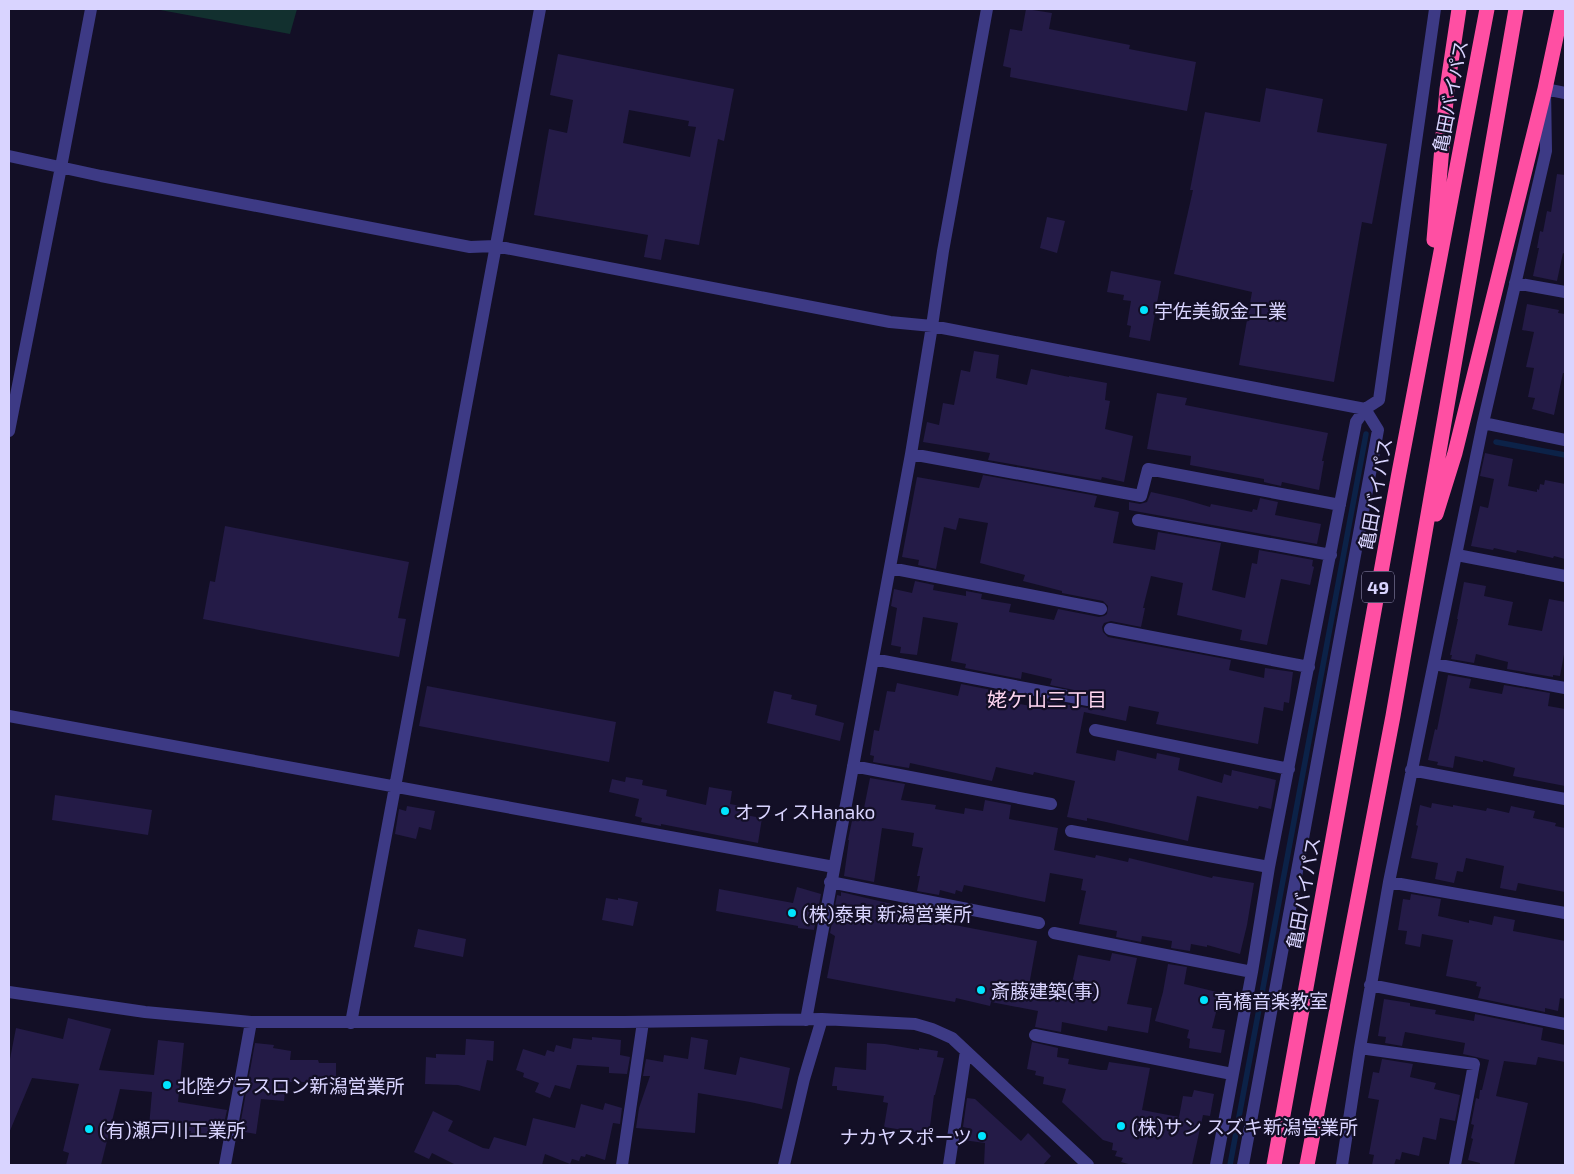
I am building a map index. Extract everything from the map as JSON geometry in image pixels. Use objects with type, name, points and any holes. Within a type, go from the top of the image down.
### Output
[{"type":"highway","points":[[1428,316],[1446,99],[1458,9]]},
{"type":"highway","name":"亀田バイパス","points":[[1274,1165],[1428,316],[1487,9]]},
{"type":"highway","points":[[1418,567],[1455,453],[1545,89],[1562,9]]},
{"type":"highway","name":"49","points":[[1307,1165],[1393,716],[1516,10]]},
{"type":"highway","points":[[1554,46],[1565,30]]},
{"type":"street","points":[[9,431],[62,167],[91,9]]},
{"type":"street","points":[[352,1023],[540,9]]},
{"type":"street","points":[[806,1020],[830,882],[911,454],[943,250],[986,9]]},
{"type":"street","points":[[1216,1165],[1252,972],[1269,867],[1356,422],[1365,409],[1380,400],[1435,9]]},
{"type":"street","points":[[1342,1165],[1370,985],[1411,770],[1482,423],[1546,151],[1545,89],[1565,93]]},
{"type":"street","points":[[9,156],[101,176],[470,247],[495,246],[890,322],[932,326],[1365,409],[1378,430],[1243,1165]]},
{"type":"street","points":[[1515,283],[1565,292]]},
{"type":"street","points":[[1482,423],[1565,440]]},
{"type":"street","points":[[911,454],[1141,496],[1148,469],[1340,505]]},
{"type":"street","points":[[1138,520],[1331,555]]},
{"type":"street","points":[[1456,554],[1565,576]]},
{"type":"street","points":[[890,568],[1101,609]]},
{"type":"street","points":[[1110,630],[1309,667]]},
{"type":"street","points":[[873,658],[1088,700]]},
{"type":"street","points":[[1434,664],[1565,688]]},
{"type":"street","points":[[9,716],[834,868]]},
{"type":"street","points":[[1095,730],[1289,769]]},
{"type":"street","points":[[853,766],[1051,804]]},
{"type":"street","points":[[1411,770],[1565,799]]},
{"type":"street","points":[[1071,831],[1269,867]]},
{"type":"street","points":[[830,882],[1039,924]]},
{"type":"street","points":[[1389,882],[1565,912]]},
{"type":"street","points":[[1054,933],[1252,972]]},
{"type":"street","points":[[1370,985],[1565,1024]]},
{"type":"street","points":[[9,992],[144,1012],[251,1022],[643,1022],[822,1019],[915,1024],[952,1038],[1088,1165]]},
{"type":"street","points":[[784,1165],[804,1079],[822,1019]]},
{"type":"street","points":[[225,1165],[251,1022]]},
{"type":"street","points":[[622,1165],[643,1022]]},
{"type":"street","points":[[1035,1035],[1232,1074]]},
{"type":"street","points":[[1360,1048],[1474,1064],[1455,1165]]},
{"type":"street","points":[[949,1165],[966,1051]]},
{"type":"green space","points":[[155,9],[297,9],[290,34]]},
{"type":"building","points":[[1026,9],[1052,13],[1049,29],[1130,45],[1129,49],[1196,62],[1187,111],[1010,77],[1011,68],[1003,66],[1010,29],[1022,31]]},
{"type":"building","points":[[558,54],[734,89],[724,141],[718,139],[699,245],[665,239],[661,260],[644,257],[648,235],[534,215],[549,129],[567,133],[573,100],[550,95]],"holes":[[[629,110],[689,121],[688,126],[696,127],[690,157],[623,143]]]},
{"type":"building","points":[[1266,88],[1323,99],[1317,132],[1387,144],[1372,224],[1362,222],[1334,382],[1239,365],[1252,292],[1174,274],[1193,190],[1190,190],[1205,112],[1260,122]]},
{"type":"building","points":[[1557,174],[1565,175],[1565,254],[1563,253],[1557,281],[1533,276],[1539,248],[1537,248],[1540,231],[1543,232],[1547,211],[1551,212]]},
{"type":"building","points":[[1047,217],[1065,221],[1057,253],[1040,248]]},
{"type":"building","name":"宇佐美鈑金工業","points":[[1111,271],[1161,281],[1150,341],[1129,337],[1131,326],[1127,325],[1131,301],[1123,300],[1124,295],[1107,292]]},
{"type":"building","points":[[1527,304],[1559,310],[1558,313],[1565,314],[1565,373],[1563,373],[1554,415],[1532,409],[1535,398],[1528,397],[1534,368],[1526,367],[1534,332],[1522,330]]},
{"type":"building","points":[[974,351],[999,355],[996,378],[1027,385],[1031,369],[1107,383],[1105,400],[1110,401],[1105,429],[1133,436],[1124,482],[1102,477],[1101,480],[988,460],[990,453],[923,442],[927,422],[939,425],[943,403],[954,405],[961,370],[970,372]]},
{"type":"building","points":[[1157,393],[1187,398],[1185,405],[1328,433],[1322,461],[1324,461],[1319,490],[1282,482],[1281,486],[1264,482],[1264,479],[1190,465],[1191,456],[1147,449]]},
{"type":"building","points":[[1485,453],[1513,459],[1508,486],[1537,492],[1540,484],[1544,485],[1545,480],[1565,484],[1565,559],[1517,550],[1516,553],[1494,548],[1493,550],[1471,546],[1480,506],[1488,508],[1494,479],[1480,476]]},
{"type":"building","points":[[983,475],[1097,496],[1094,507],[1119,512],[1113,543],[1155,550],[1158,532],[1221,543],[1212,590],[1245,598],[1252,563],[1257,564],[1259,550],[1313,560],[1312,566],[1314,567],[1310,585],[1281,579],[1267,645],[1240,640],[1242,630],[1177,615],[1183,583],[1151,576],[1143,608],[1145,608],[1141,627],[1111,621],[1104,623],[1102,627],[1103,632],[1108,637],[1231,660],[1229,670],[1264,678],[1265,668],[1293,672],[1289,703],[1284,702],[1283,711],[1264,707],[1258,744],[1156,724],[1159,712],[1129,706],[1126,721],[1084,712],[1076,753],[1115,761],[1117,750],[1156,759],[1157,753],[1180,758],[1178,770],[1222,783],[1224,774],[1231,776],[1232,770],[1276,780],[1271,809],[1259,806],[1258,809],[1197,796],[1188,841],[1087,818],[1087,821],[1067,817],[1075,781],[1034,772],[1033,775],[996,767],[992,781],[910,763],[909,768],[873,762],[874,756],[870,755],[874,730],[879,731],[887,691],[895,692],[897,683],[958,696],[961,684],[1017,695],[1015,703],[1046,709],[1047,701],[1087,708],[1094,706],[1096,702],[1093,694],[1050,685],[1052,679],[1022,672],[1021,679],[965,668],[966,664],[951,661],[958,623],[923,617],[917,655],[900,653],[901,647],[891,645],[897,608],[891,606],[894,589],[912,593],[915,581],[934,585],[933,590],[966,596],[966,591],[982,594],[981,599],[1011,604],[1009,612],[1054,620],[1058,609],[1099,617],[1107,614],[1108,606],[1103,601],[1062,593],[1062,591],[1023,581],[1025,575],[980,563],[988,523],[959,518],[956,530],[944,527],[936,569],[918,565],[919,560],[902,557],[917,477],[979,488]]},
{"type":"building","points":[[1151,492],[1210,507],[1211,504],[1252,512],[1253,509],[1257,510],[1260,498],[1278,502],[1275,515],[1321,524],[1317,544],[1129,510],[1129,502],[1140,504],[1147,502]]},
{"type":"building","points":[[225,526],[409,562],[398,618],[406,619],[399,657],[203,619],[210,581],[215,582]]},
{"type":"building","points":[[1464,582],[1486,586],[1484,596],[1513,602],[1508,625],[1542,631],[1549,599],[1565,602],[1565,649],[1560,676],[1553,675],[1553,677],[1507,669],[1508,662],[1476,654],[1474,663],[1451,659],[1452,655],[1450,655]]},
{"type":"building","points":[[1448,675],[1471,679],[1469,688],[1502,694],[1504,685],[1550,693],[1548,706],[1565,709],[1565,786],[1513,776],[1515,768],[1483,760],[1483,762],[1455,756],[1453,768],[1437,765],[1438,762],[1428,760],[1435,729],[1437,730]]},
{"type":"building","points":[[427,686],[616,722],[609,762],[419,726]]},
{"type":"building","points":[[774,691],[792,695],[791,699],[817,705],[815,715],[844,723],[840,741],[767,723]]},
{"type":"building","points":[[626,777],[643,780],[642,785],[667,790],[666,796],[706,805],[709,787],[732,791],[730,804],[747,807],[745,815],[762,818],[758,843],[661,824],[661,826],[641,822],[642,818],[635,816],[639,799],[609,792],[612,779],[625,782]]},
{"type":"building","points":[[870,778],[905,784],[901,800],[936,805],[935,809],[964,814],[965,808],[983,811],[985,800],[1011,805],[1009,819],[1058,828],[1054,850],[1095,858],[1096,855],[1128,862],[1129,858],[1212,878],[1213,876],[1254,883],[1240,954],[1207,945],[1207,947],[1191,944],[1190,951],[1171,948],[1172,941],[1142,936],[1141,942],[1116,937],[1117,931],[1079,924],[1086,891],[1081,890],[1083,879],[1050,873],[1045,902],[964,885],[962,892],[956,890],[955,894],[940,890],[939,895],[917,891],[920,876],[917,876],[923,848],[912,846],[914,833],[882,828],[874,882],[844,876],[853,816],[862,818]]},
{"type":"building","points":[[55,795],[152,810],[148,835],[52,820]]},
{"type":"building","points":[[1432,803],[1486,811],[1487,808],[1509,813],[1511,806],[1535,811],[1533,818],[1556,823],[1555,826],[1565,828],[1565,892],[1518,883],[1516,891],[1500,888],[1504,866],[1466,858],[1463,872],[1457,871],[1454,883],[1435,879],[1438,863],[1411,858],[1418,826],[1416,825],[1420,805],[1431,808]]},
{"type":"building","points":[[407,806],[435,811],[431,830],[419,827],[416,839],[395,834],[399,809],[406,811]]},
{"type":"building","points":[[797,887],[821,894],[814,930],[716,911],[719,889],[793,903]]},
{"type":"building","points":[[841,892],[913,909],[913,907],[936,911],[934,921],[1037,941],[1028,991],[1069,998],[1078,955],[1110,961],[1112,953],[1137,958],[1127,1004],[1152,1008],[1148,1033],[1108,1026],[1107,1031],[1062,1022],[1061,1032],[1035,1027],[1038,1011],[991,1002],[990,1006],[956,998],[955,1002],[827,978],[835,936],[830,933],[837,895],[841,896]]},
{"type":"building","points":[[1411,894],[1441,899],[1438,916],[1469,923],[1469,920],[1492,925],[1494,916],[1515,920],[1513,931],[1565,941],[1565,999],[1560,998],[1558,1011],[1545,1008],[1545,1012],[1478,998],[1481,987],[1476,986],[1477,982],[1446,976],[1453,940],[1422,934],[1420,947],[1405,944],[1407,931],[1398,930],[1403,899],[1410,900]]},
{"type":"building","points":[[606,898],[638,902],[633,926],[602,920]]},
{"type":"building","points":[[418,929],[466,939],[463,957],[414,947]]},
{"type":"building","points":[[1168,964],[1187,967],[1184,984],[1221,993],[1212,1028],[1225,1030],[1221,1053],[1189,1048],[1190,1039],[1187,1038],[1189,1030],[1155,1021]]},
{"type":"building","points":[[1384,999],[1436,1010],[1435,1014],[1474,1021],[1475,1014],[1543,1028],[1541,1040],[1565,1045],[1565,1062],[1538,1057],[1536,1065],[1504,1061],[1496,1096],[1528,1103],[1514,1165],[1480,1165],[1480,1163],[1468,1160],[1473,1139],[1471,1138],[1474,1125],[1471,1124],[1476,1098],[1479,1099],[1489,1060],[1463,1054],[1465,1043],[1405,1032],[1402,1046],[1385,1043],[1386,1037],[1378,1036]]},
{"type":"building","points":[[68,1018],[111,1029],[99,1070],[154,1075],[158,1040],[184,1043],[178,1102],[227,1110],[223,1128],[219,1127],[217,1138],[190,1134],[191,1131],[149,1127],[152,1092],[120,1089],[101,1165],[66,1165],[69,1153],[63,1151],[79,1084],[32,1078],[9,1133],[9,1064],[16,1028],[63,1039]]},
{"type":"building","points":[[592,1037],[621,1040],[620,1055],[630,1057],[627,1074],[609,1073],[609,1067],[577,1065],[570,1089],[555,1085],[550,1098],[535,1092],[539,1083],[523,1077],[524,1073],[516,1070],[523,1049],[545,1056],[547,1050],[554,1052],[556,1045],[571,1049],[573,1038],[592,1040]]},
{"type":"building","points":[[691,1037],[708,1040],[704,1069],[736,1075],[740,1057],[790,1068],[782,1109],[698,1093],[695,1133],[636,1128],[639,1108],[650,1076],[643,1076],[646,1059],[663,1062],[664,1055],[688,1059]]},
{"type":"building","points":[[466,1039],[494,1041],[493,1061],[487,1060],[480,1091],[458,1085],[425,1084],[426,1057],[436,1058],[436,1054],[465,1055]]},
{"type":"building","points":[[1032,1042],[1058,1048],[1057,1057],[1069,1059],[1068,1064],[1101,1070],[1107,1070],[1109,1062],[1150,1068],[1142,1110],[1179,1117],[1183,1096],[1192,1097],[1194,1090],[1214,1094],[1210,1116],[1203,1115],[1192,1165],[1132,1165],[1121,1162],[1123,1158],[1115,1156],[1117,1151],[1112,1150],[1113,1143],[1103,1140],[1062,1102],[1066,1089],[1043,1084],[1044,1077],[1035,1075],[1036,1071],[1027,1069]]},
{"type":"building","points":[[255,1043],[274,1045],[273,1048],[291,1051],[290,1060],[318,1060],[319,1063],[336,1063],[336,1082],[286,1082],[284,1101],[261,1099],[256,1134],[239,1131]]},
{"type":"building","points":[[867,1043],[938,1051],[937,1057],[944,1058],[934,1095],[929,1134],[884,1127],[888,1103],[883,1102],[884,1096],[837,1090],[837,1086],[832,1086],[835,1067],[866,1070]]},
{"type":"building","points":[[1382,1059],[1413,1064],[1410,1077],[1436,1083],[1434,1089],[1460,1095],[1455,1121],[1440,1118],[1436,1140],[1423,1137],[1419,1156],[1402,1152],[1400,1160],[1396,1159],[1394,1165],[1372,1165],[1374,1155],[1369,1154],[1379,1100],[1368,1098],[1373,1072],[1379,1073]]},
{"type":"building","points":[[967,1098],[975,1099],[1021,1141],[1028,1133],[1051,1156],[1043,1165],[984,1165],[985,1143],[963,1140],[972,1129],[963,1127]]},
{"type":"building","points":[[605,1103],[622,1108],[620,1124],[613,1123],[605,1160],[586,1154],[585,1157],[581,1156],[579,1161],[572,1159],[570,1164],[545,1154],[542,1165],[456,1165],[432,1153],[429,1159],[414,1152],[433,1111],[453,1121],[448,1131],[489,1149],[494,1137],[526,1146],[533,1118],[575,1128],[581,1104],[603,1110]]},
{"type":"waterway","points":[[1230,1165],[1366,434]]},
{"type":"waterway","points":[[1496,442],[1565,455]]},
{"type":"place","name":"宇佐美鈑金工業","points":[[1144,310]]},
{"type":"place","name":"オフィスHanako","points":[[725,811]]},
{"type":"place","name":"(株)泰東 新潟営業所","points":[[792,913]]},
{"type":"place","name":"斎藤建築(事)","points":[[981,990]]},
{"type":"place","name":"高橋音楽教室","points":[[1204,1000]]},
{"type":"place","name":"北陸グラスロン新潟営業所","points":[[167,1085]]},
{"type":"place","name":"(株)サン スズキ新潟営業所","points":[[1121,1126]]},
{"type":"place","name":"(有)瀬戸川工業所","points":[[89,1129]]},
{"type":"place","name":"ナカヤスポーツ","points":[[982,1136]]},
{"type":"district","name":"姥ケ山三丁目","points":[[1047,699]]}]
